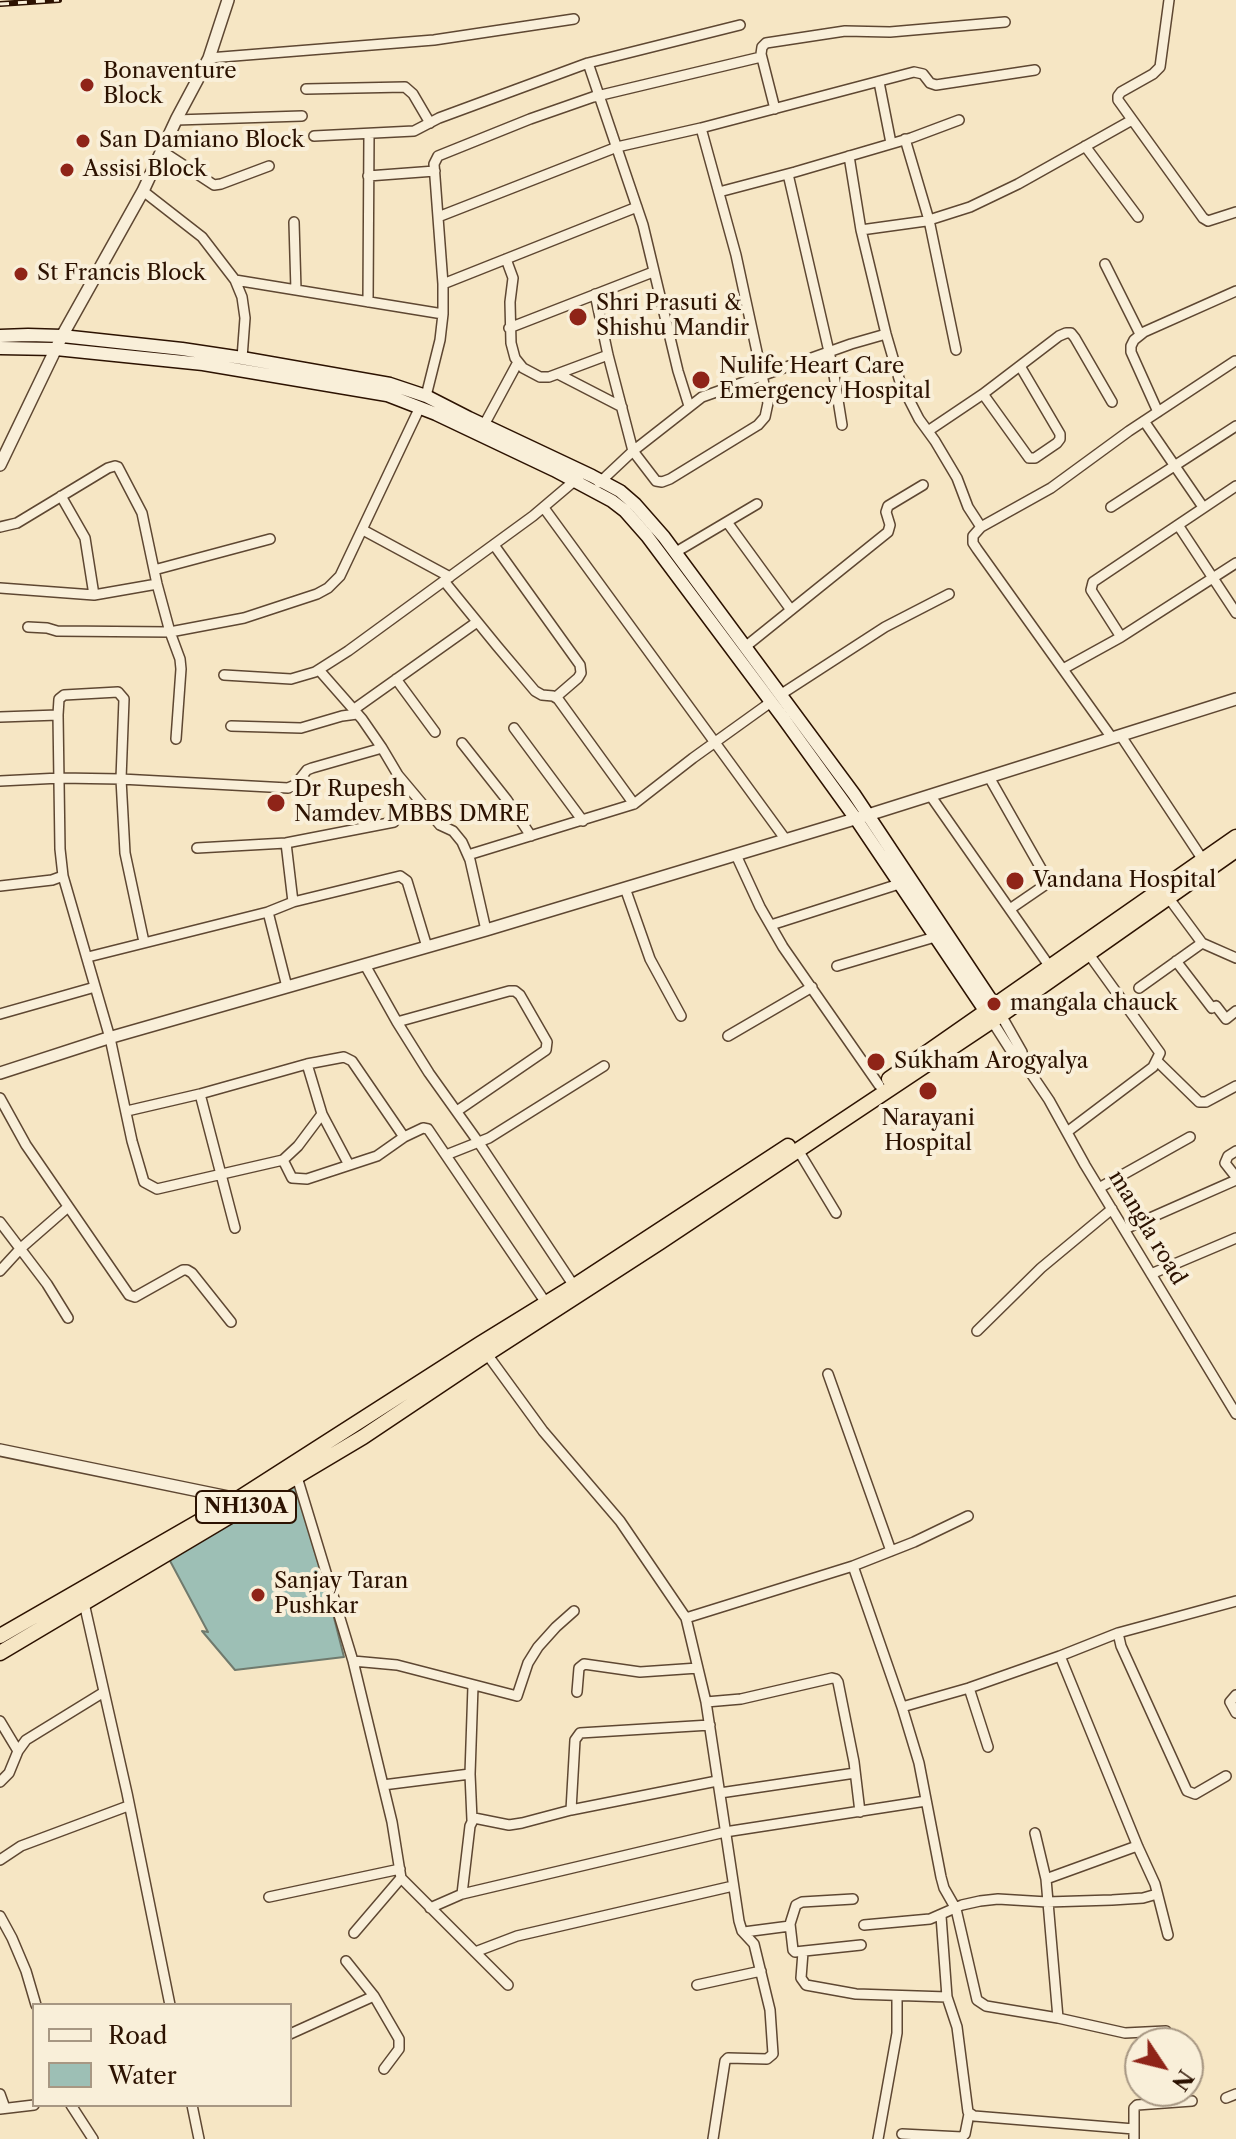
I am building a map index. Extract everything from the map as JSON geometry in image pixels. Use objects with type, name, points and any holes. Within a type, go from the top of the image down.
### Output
[{"type":"highway","name":"NH130A","points":[[0,1636],[238,1499],[484,1349],[730,1190],[879,1085],[1088,953],[1236,837]]},
{"type":"highway","name":"NH130A","points":[[0,1653],[363,1437],[546,1303],[798,1150],[993,1013],[1050,967],[1236,850]]},
{"type":"main road","points":[[0,336],[28,335],[59,343],[423,401],[484,425],[597,485],[620,491],[635,504],[676,552],[745,647],[776,698]]},
{"type":"main road","points":[[0,348],[59,343],[242,358],[390,384],[580,476]]},
{"type":"main road","points":[[597,485],[647,536],[776,698],[862,817],[993,1013]]},
{"type":"main road","points":[[862,817],[899,884],[993,1013]]},
{"type":"street","points":[[0,465],[59,343],[143,191],[209,58],[228,0]]},
{"type":"street","points":[[1169,0],[1160,67],[1121,92],[1118,100],[1203,218],[1208,221],[1236,212]]},
{"type":"street","points":[[209,58],[434,40],[574,19]]},
{"type":"street","points":[[775,109],[761,57],[762,47],[769,42],[854,30],[930,30],[1005,22]]},
{"type":"street","points":[[314,136],[406,133],[448,114],[588,63],[740,25]]},
{"type":"street","points":[[28,627],[57,631],[170,632],[244,618],[317,594],[335,583],[423,401],[440,340],[443,284],[434,161],[441,154],[566,106],[761,57]]},
{"type":"street","points":[[588,63],[637,207],[689,406]]},
{"type":"street","points":[[438,217],[617,147],[918,72],[936,85],[1035,70]]},
{"type":"street","points":[[879,82],[891,143]]},
{"type":"street","points":[[306,89],[405,87],[413,94],[430,123]]},
{"type":"street","points":[[176,120],[302,116]]},
{"type":"street","points":[[719,192],[849,156],[959,120]]},
{"type":"street","points":[[861,230],[929,220],[970,207],[1018,184],[1132,120]]},
{"type":"street","points":[[595,294],[633,451],[656,481],[670,479],[762,421],[767,414],[768,403],[736,255],[701,128]]},
{"type":"street","points":[[368,302],[369,134]]},
{"type":"street","points":[[905,139],[929,220],[956,350]]},
{"type":"street","points":[[1085,146],[1138,217]]},
{"type":"street","points":[[162,151],[214,185],[269,166]]},
{"type":"street","points":[[849,156],[861,230],[886,334],[906,396],[957,478],[968,507],[981,527]]},
{"type":"street","points":[[368,176],[435,171]]},
{"type":"street","points":[[788,174],[829,352],[842,425]]},
{"type":"street","points":[[143,191],[206,241],[235,280],[244,308],[242,358]]},
{"type":"street","points":[[443,284],[637,207]]},
{"type":"street","points":[[294,222],[296,290]]},
{"type":"street","points":[[506,259],[513,278],[509,328],[518,362],[529,372],[549,377],[608,355]]},
{"type":"street","points":[[1105,264],[1140,334]]},
{"type":"street","points":[[509,328],[653,272]]},
{"type":"street","points":[[235,280],[443,314]]},
{"type":"street","points":[[1158,412],[1131,352],[1132,343],[1140,334],[1236,291]]},
{"type":"street","points":[[928,431],[1059,336],[1071,333],[1112,402]]},
{"type":"street","points":[[597,485],[633,451],[711,392],[886,334]]},
{"type":"street","points":[[1203,860],[973,543],[973,534],[1051,488],[1235,361]]},
{"type":"street","points":[[484,425],[518,362]]},
{"type":"street","points":[[983,394],[1029,458],[1035,458],[1057,443],[1060,434],[1020,366]]},
{"type":"street","points":[[558,374],[622,407]]},
{"type":"street","points":[[1144,421],[1203,507]]},
{"type":"street","points":[[1111,507],[1236,426]]},
{"type":"street","points":[[0,527],[17,523],[108,468],[118,467],[142,513],[157,584],[178,651],[181,669],[176,739]]},
{"type":"street","points":[[224,675],[291,679],[319,670],[544,508],[580,476]]},
{"type":"street","points":[[745,647],[888,532],[888,506],[923,485]]},
{"type":"street","points":[[1121,637],[1092,592],[1091,584],[1236,486]]},
{"type":"street","points":[[61,496],[85,538],[94,595]]},
{"type":"street","points":[[676,552],[757,504]]},
{"type":"street","points":[[544,508],[786,840]]},
{"type":"street","points":[[727,522],[791,610]]},
{"type":"street","points":[[1178,525],[1236,613]]},
{"type":"street","points":[[363,530],[447,579],[477,622],[535,691],[556,697],[634,804]]},
{"type":"street","points":[[154,570],[270,539]]},
{"type":"street","points":[[494,545],[580,665],[578,678],[556,697]]},
{"type":"street","points":[[1063,669],[1121,637],[1236,563]]},
{"type":"street","points":[[0,588],[94,595],[157,584]]},
{"type":"street","points":[[468,855],[634,804],[776,698],[885,627],[949,594]]},
{"type":"street","points":[[231,726],[301,728],[355,712],[477,622]]},
{"type":"street","points":[[319,670],[355,712],[398,775],[440,825],[458,836],[468,855],[486,930]]},
{"type":"street","points":[[396,679],[435,732]]},
{"type":"street","points":[[144,942],[125,853],[121,779],[124,699],[118,692],[64,695],[59,699],[58,715],[63,876],[110,1038],[144,1182],[157,1189],[283,1160],[322,1114]]},
{"type":"street","points":[[0,1073],[786,840],[1236,699]]},
{"type":"street","points":[[0,717],[58,715]]},
{"type":"street","points":[[514,728],[583,821]]},
{"type":"street","points":[[462,743],[531,836]]},
{"type":"street","points":[[0,781],[121,779],[291,788],[307,770],[382,748]]},
{"type":"street","points":[[989,777],[1047,879],[1045,885],[1010,909]]},
{"type":"street","points":[[930,795],[1050,967]]},
{"type":"street","points":[[197,848],[286,843],[394,822]]},
{"type":"street","points":[[286,843],[293,902]]},
{"type":"street","points":[[736,855],[783,947],[879,1085]]},
{"type":"street","points":[[0,886],[63,876]]},
{"type":"street","points":[[88,957],[268,912],[293,902],[403,877],[407,881],[427,947]]},
{"type":"street","points":[[771,925],[899,884]]},
{"type":"street","points":[[625,888],[650,959],[681,1016]]},
{"type":"street","points":[[1171,890],[1202,943],[1236,958]]},
{"type":"street","points":[[268,912],[287,987]]},
{"type":"street","points":[[837,966],[935,937]]},
{"type":"street","points":[[1139,988],[1202,943]]},
{"type":"street","points":[[1067,1132],[1153,1067],[1160,1053],[1088,953]]},
{"type":"street","points":[[1176,961],[1212,1008],[1216,1006],[1226,1019],[1236,1011]]},
{"type":"street","points":[[365,965],[429,1073],[574,1286]]},
{"type":"street","points":[[0,1014],[95,987]]},
{"type":"street","points":[[728,1036],[812,987]]},
{"type":"street","points":[[397,1022],[509,991],[520,995],[547,1042],[546,1050],[457,1111]]},
{"type":"street","name":"mangla road","points":[[993,1013],[1022,1052],[1024,1063],[1236,1414]]},
{"type":"street","points":[[127,1111],[340,1057],[350,1059],[404,1137]]},
{"type":"street","points":[[1157,1061],[1199,1102],[1206,1102],[1236,1086]]},
{"type":"street","points":[[307,1064],[322,1114],[349,1165]]},
{"type":"street","points":[[446,1155],[479,1143],[604,1066]]},
{"type":"street","points":[[200,1094],[235,1228]]},
{"type":"street","points":[[0,1098],[26,1145],[129,1295],[135,1297],[187,1270],[231,1322]]},
{"type":"street","points":[[283,1160],[290,1176],[307,1179],[377,1156],[404,1137],[423,1128],[428,1129],[546,1303]]},
{"type":"street","points":[[1099,1188],[1190,1137]]},
{"type":"street","points":[[798,1150],[836,1213]]},
{"type":"street","points":[[1125,1229],[1236,1179],[1225,1163],[1228,1156],[1236,1151]]},
{"type":"street","points":[[0,1271],[68,1207]]},
{"type":"street","points":[[977,1331],[1041,1268],[1112,1209]]},
{"type":"street","points":[[0,1222],[68,1318]]},
{"type":"street","points":[[1151,1274],[1236,1238]]},
{"type":"street","points":[[484,1349],[543,1431],[620,1521],[686,1618],[706,1702],[739,1921],[754,1944],[761,1971],[770,2010],[773,2054],[769,2059],[726,2059],[713,2139]]},
{"type":"street","points":[[828,1374],[891,1551]]},
{"type":"street","points":[[0,1450],[238,1499]]},
{"type":"street","points":[[297,1477],[353,1661],[392,1822],[400,1873],[430,1908],[508,1985]]},
{"type":"street","points":[[686,1618],[853,1566],[968,1516]]},
{"type":"street","points":[[853,1566],[919,1763],[941,1877],[955,1908],[979,2002],[986,2006],[1124,2033]]},
{"type":"street","points":[[902,1707],[969,1688],[1118,1633],[1236,1601]]},
{"type":"street","points":[[84,1603],[170,2003]]},
{"type":"street","points":[[353,1661],[397,1665],[517,1696],[528,1663],[538,1647],[574,1611]]},
{"type":"street","points":[[1118,1633],[1121,1646],[1187,1791],[1195,1794],[1226,1776]]},
{"type":"street","points":[[1060,1656],[1155,1884],[1168,1935]]},
{"type":"street","points":[[577,1692],[579,1668],[584,1664],[640,1672],[698,1668]]},
{"type":"street","points":[[706,1702],[741,1699],[834,1678],[838,1682],[860,1812]]},
{"type":"street","points":[[462,1894],[472,1820],[473,1686]]},
{"type":"street","points":[[969,1688],[988,1747]]},
{"type":"street","points":[[0,1782],[9,1773],[26,1740],[104,1692]]},
{"type":"street","points":[[1236,1695],[1230,1702],[1236,1713]]},
{"type":"street","points":[[0,1721],[18,1751]]},
{"type":"street","points":[[571,1810],[575,1740],[580,1733],[710,1725]]},
{"type":"street","points":[[720,1793],[855,1773]]},
{"type":"street","points":[[383,1785],[470,1774]]},
{"type":"street","points":[[472,1820],[476,1818],[509,1825],[522,1823],[717,1781]]},
{"type":"street","points":[[430,1908],[462,1894],[725,1832],[926,1801]]},
{"type":"street","points":[[0,1860],[21,1846],[128,1806]]},
{"type":"street","points":[[1035,1833],[1046,1879],[1058,2018]]},
{"type":"street","points":[[1046,1879],[1137,1846]]},
{"type":"street","points":[[269,1897],[400,1873]]},
{"type":"street","points":[[354,1933],[400,1873]]},
{"type":"street","points":[[475,1952],[517,1936],[733,1886]]},
{"type":"street","points":[[864,1925],[930,1919],[955,1908],[989,1900],[1047,1902],[1143,1898],[1157,1894]]},
{"type":"street","points":[[853,1899],[798,1903],[794,1907],[790,1926],[793,1951],[861,1945]]},
{"type":"street","points":[[0,1916],[26,1971],[35,2003]]},
{"type":"street","points":[[941,1916],[947,1997],[957,2027],[969,2114],[1134,2134],[1135,2107]]},
{"type":"street","points":[[744,1932],[790,1926]]},
{"type":"street","points":[[803,1952],[801,1978],[806,1985],[856,1994],[947,1997]]},
{"type":"street","points":[[346,1961],[374,1996],[400,2041],[399,2049],[384,2069]]},
{"type":"street","points":[[697,1985],[761,1971]]},
{"type":"street","points":[[292,2033],[374,1996]]},
{"type":"street","points":[[878,2139],[897,2033],[897,1997]]},
{"type":"street","points":[[0,2094],[2,2109],[32,2105]]},
{"type":"street","points":[[72,2107],[93,2139]]},
{"type":"street","points":[[192,2107],[199,2139]]},
{"type":"street","points":[[902,2134],[962,2137],[969,2114]]},
{"type":"water","name":"Sanjay Taran Pushkar","points":[[300,1484],[344,1657],[235,1670],[202,1631],[208,1632],[169,1559]]},
{"type":"railway","points":[[0,4],[59,0]]},
{"type":"place","name":"Bonaventure Block","points":[[87,85]]},
{"type":"place","name":"San Damiano Block","points":[[83,141]]},
{"type":"place","name":"Assisi Block","points":[[67,170]]},
{"type":"place","name":"St Francis Block","points":[[21,274]]},
{"type":"place","name":"Shri Prasuti & Shishu Mandir","points":[[578,317]]},
{"type":"place","name":"Nulife Heart Care Emergency Hospital","points":[[701,380]]},
{"type":"place","name":"Dr Rupesh Namdev MBBS DMRE","points":[[276,803]]},
{"type":"place","name":"Vandana Hospital","points":[[1015,881]]},
{"type":"place","name":"mangala chauck","points":[[994,1004]]},
{"type":"place","name":"Sukham Arogyalya","points":[[876,1062]]},
{"type":"place","name":"Narayani Hospital","points":[[928,1091]]},
{"type":"place","name":"Sanjay Taran Pushkar","points":[[258,1595]]}]
